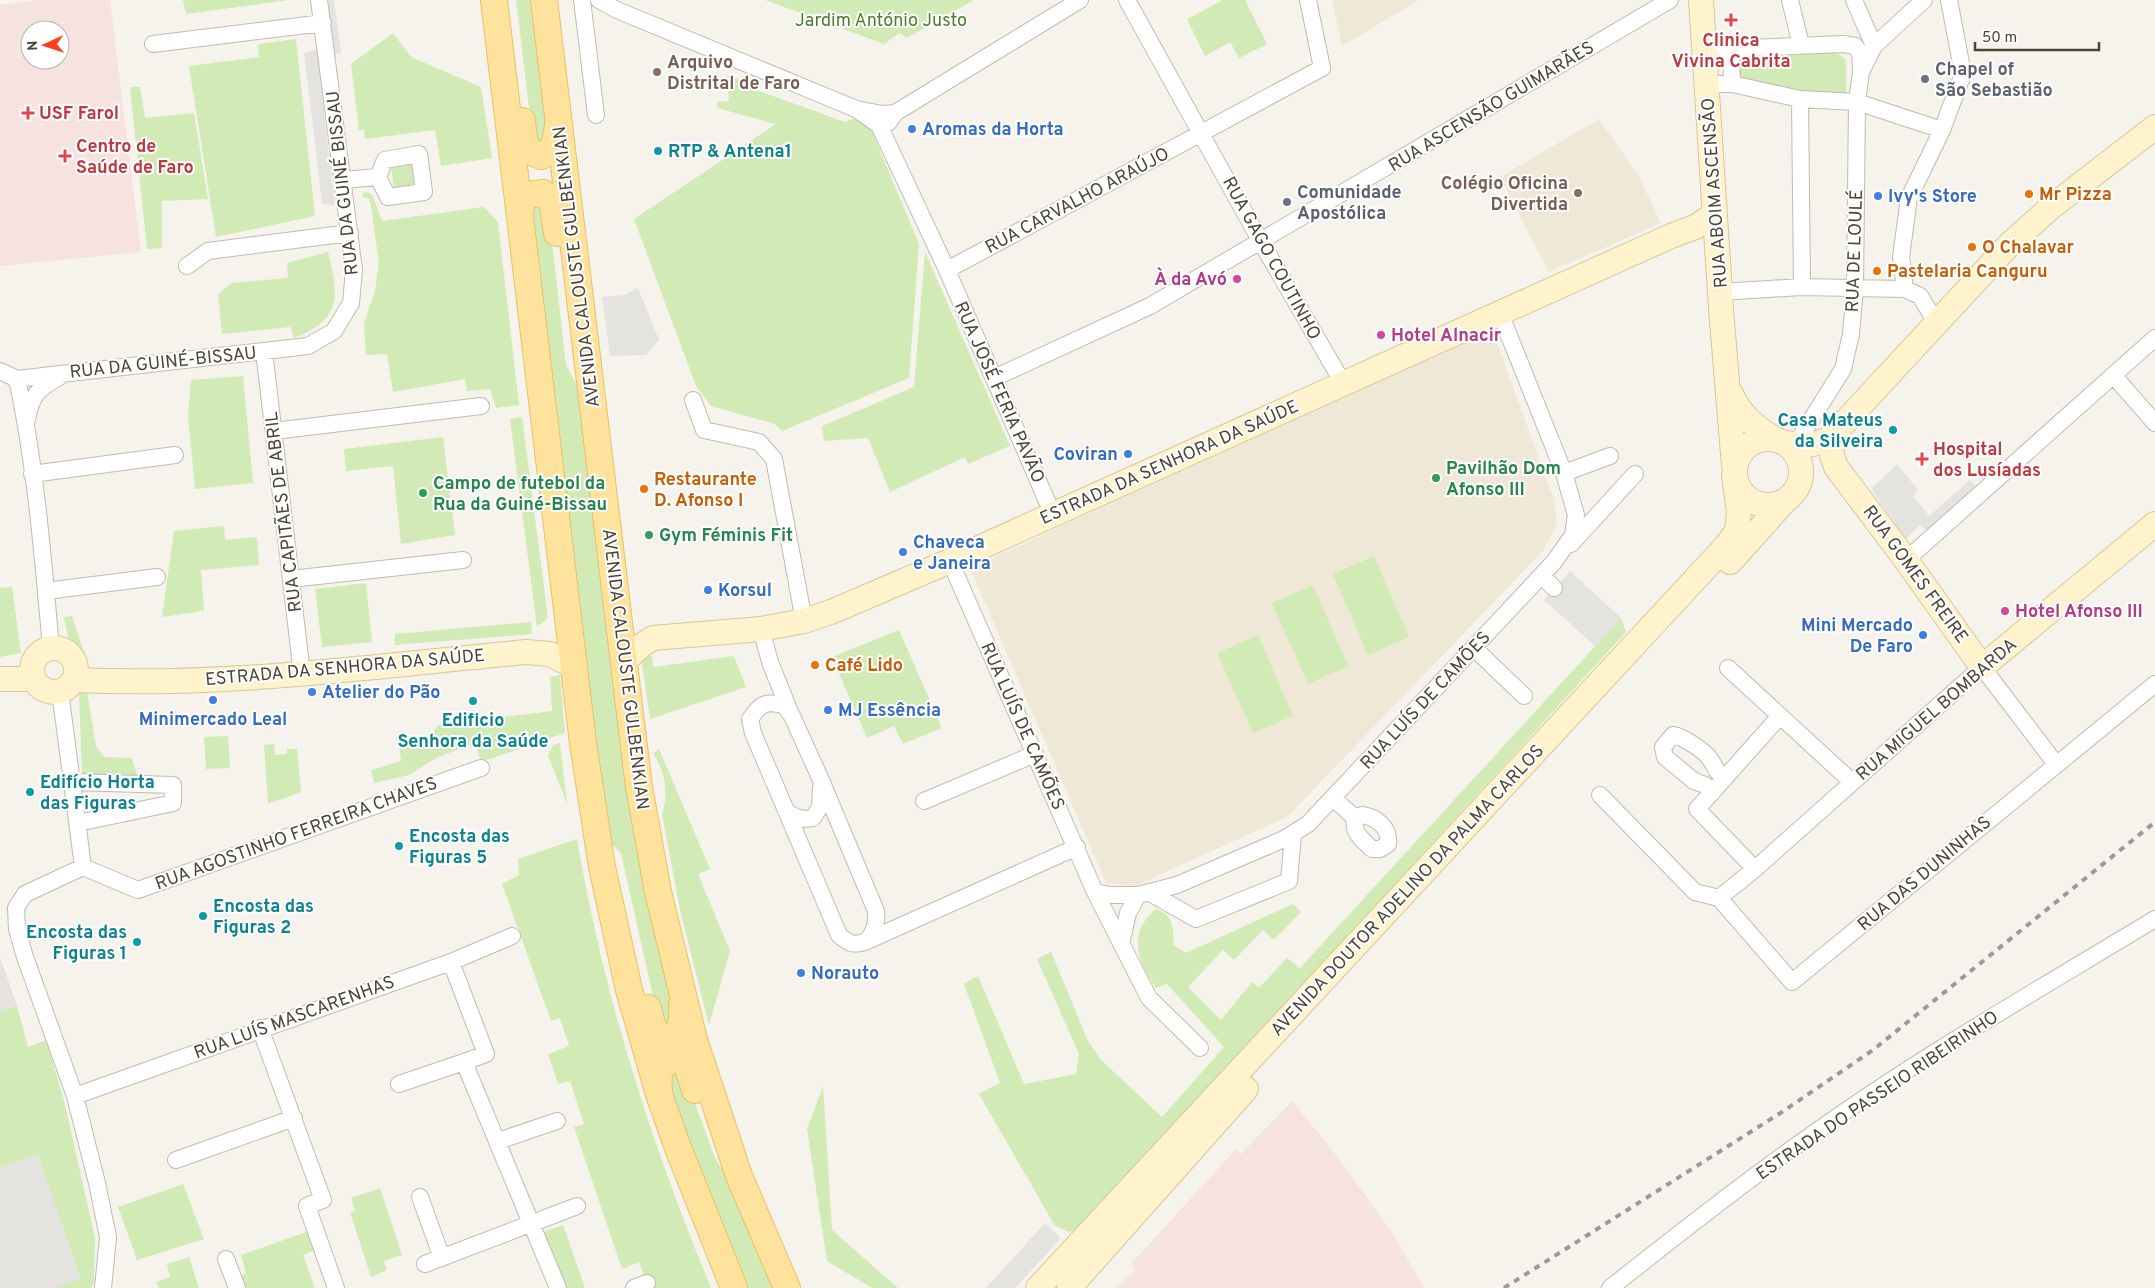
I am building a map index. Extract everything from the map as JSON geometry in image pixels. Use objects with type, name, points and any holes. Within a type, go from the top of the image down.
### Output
[{"type":"main road","points":[[494,0],[583,743],[602,867],[629,990],[659,1094],[678,1148],[734,1288]]},
{"type":"main road","points":[[503,0],[508,7],[524,144],[532,153],[540,156],[549,152],[555,144],[559,122]]},
{"type":"main road","name":"AVENIDA CALOUSTE GULBENKIAN","points":[[544,0],[623,662],[639,787],[658,892],[680,990],[694,1040],[739,1176],[787,1288]]},
{"type":"main road","points":[[520,211],[522,199],[528,194],[543,194],[552,201],[572,352],[593,402]]},
{"type":"main road","points":[[602,867],[618,884],[653,1031],[659,1038],[669,1040],[677,1035],[682,1015],[680,990]]},
{"type":"main road","points":[[659,1094],[660,1070],[664,1062],[676,1058],[686,1063],[716,1151],[739,1176]]},
{"type":"street","name":"RUA DA GUINÉ BISSAU","points":[[308,346],[334,331],[351,303],[354,270],[320,0]]},
{"type":"street","points":[[582,0],[596,115]]},
{"type":"street","points":[[599,0],[617,10],[856,109],[882,114],[895,113]]},
{"type":"street","points":[[889,147],[886,127],[895,113],[1080,0]]},
{"type":"street","name":"RUA GAGO COUTINHO","points":[[1127,0],[1202,132],[1261,242],[1343,383]]},
{"type":"street","name":"RUA CARVALHO ARAÚJO","points":[[947,270],[1322,68],[1308,0]]},
{"type":"street","name":"RUA ASCENSÃO GUIMARÃES","points":[[994,378],[1150,306],[1670,0]]},
{"type":"street","name":"RUA ABOIM ASCENSÃO","points":[[1700,0],[1734,471]]},
{"type":"street","points":[[1790,0],[1800,45]]},
{"type":"street","points":[[1854,0],[1874,46],[1924,0]]},
{"type":"street","points":[[1906,289],[1900,257],[1910,198],[1942,130],[1963,74],[1949,0]]},
{"type":"street","points":[[586,30],[592,14],[602,7],[617,10]]},
{"type":"street","points":[[153,44],[323,23]]},
{"type":"street","points":[[1843,44],[1859,38],[1865,28]]},
{"type":"street","points":[[1704,36],[1714,45],[1724,49],[1843,44],[1855,46],[1860,53],[1861,72]]},
{"type":"street","name":"RUA DE LOULÉ","points":[[1785,442],[1843,369],[1851,334],[1855,288],[1857,102],[1861,72],[1874,46]]},
{"type":"street","points":[[1731,49],[1732,84]]},
{"type":"street","points":[[1707,84],[1732,84],[1800,99],[1857,102],[1942,130]]},
{"type":"street","points":[[1800,99],[1802,287]]},
{"type":"street","points":[[856,109],[878,125],[947,270]]},
{"type":"street","points":[[1847,480],[1833,475],[1816,474],[1788,499],[1774,506],[1763,506],[1752,503],[1744,496],[1737,487],[1734,471],[1740,453],[1749,444],[1762,439],[1821,444],[1831,437],[2008,245],[2050,208],[2155,127]]},
{"type":"street","points":[[343,180],[378,177]]},
{"type":"street","points":[[1671,236],[1695,227],[1715,214]]},
{"type":"street","points":[[1671,236],[1699,232],[1709,237],[1718,257]]},
{"type":"street","points":[[187,266],[208,251],[350,233]]},
{"type":"street","name":"ESTRADA DA SENHORA DA SAÚDE","points":[[653,638],[761,629],[804,621],[950,561],[1671,236]]},
{"type":"street","name":"RUA JOSÉ FERIA PAVÃO","points":[[947,270],[1053,515]]},
{"type":"street","points":[[1720,292],[1802,287],[1906,289],[1920,296],[1937,324]]},
{"type":"street","name":"RUA LUÍS DE CAMÕES","points":[[1500,313],[1573,499],[1576,515],[1573,535],[1554,562]]},
{"type":"street","points":[[1906,560],[2155,338]]},
{"type":"street","name":"RUA DA GUINÉ-BISSAU","points":[[17,379],[308,346]]},
{"type":"street","name":"RUA CAPITÃES DE ABRIL","points":[[264,351],[302,674]]},
{"type":"street","points":[[0,371],[17,379],[26,422],[51,648]]},
{"type":"street","points":[[26,422],[29,406],[40,388],[65,373]]},
{"type":"street","points":[[2113,375],[2155,423]]},
{"type":"street","name":"RUA ABOIM ASCENSÃO","points":[[1727,387],[1746,419],[1785,442]]},
{"type":"street","points":[[693,400],[704,430],[759,442],[774,459],[804,621]]},
{"type":"street","points":[[274,431],[481,406]]},
{"type":"street","name":"RUA GOMES FREIRE","points":[[1831,437],[1832,455],[1836,467],[1906,560],[1982,667],[2056,764]]},
{"type":"street","points":[[1785,442],[1796,454],[1801,468],[1801,479],[1797,488],[1788,499]]},
{"type":"street","points":[[32,474],[175,455]]},
{"type":"street","points":[[1564,473],[1610,456]]},
{"type":"street","name":"AVENIDA DOUTOR ADELINO DA PALMA CARLOS","points":[[1038,1288],[1726,546],[1737,531],[1739,512],[1734,471]]},
{"type":"street","name":"RUA LUÍS DE CAMÕES","points":[[1095,892],[1144,894],[1177,886],[1293,834],[1308,824],[1542,576],[1635,474]]},
{"type":"street","points":[[1573,499],[1585,510],[1600,512]]},
{"type":"street","name":"AVENIDA DOUTOR ADELINO DA PALMA CARLOS","points":[[1069,1288],[1232,1105],[1788,499]]},
{"type":"street","name":"RUA MIGUEL BOMBARDA","points":[[1719,898],[1755,869],[1982,667],[2155,524]]},
{"type":"street","points":[[291,579],[463,560]]},
{"type":"street","name":"RUA LUÍS DE CAMÕES","points":[[950,561],[1077,847],[1095,892],[1121,944],[1149,998],[1200,1048]]},
{"type":"street","points":[[1542,576],[1554,588]]},
{"type":"street","points":[[46,591],[157,577]]},
{"type":"street","points":[[619,622],[653,638]]},
{"type":"street","points":[[526,652],[556,641],[570,627]]},
{"type":"street","points":[[761,629],[770,662],[792,716],[876,911],[881,919],[889,925],[899,925]]},
{"type":"street","points":[[623,662],[642,644],[653,638]]},
{"type":"street","points":[[67,685],[49,691],[39,686],[33,679],[32,666],[43,651],[51,648],[61,649],[69,653],[75,669],[67,685],[73,782],[84,867],[25,894],[16,908],[17,929],[25,957],[75,1096],[97,1182],[108,1237],[111,1287]]},
{"type":"street","points":[[1474,648],[1524,696]]},
{"type":"street","points":[[526,652],[550,654],[575,667]]},
{"type":"street","name":"ESTRADA DA SENHORA DA SAÚDE","points":[[67,685],[275,677],[526,652]]},
{"type":"street","points":[[1728,668],[1852,782]]},
{"type":"street","points":[[0,679],[33,679]]},
{"type":"street","name":"RUA DAS DUNINHAS","points":[[1719,898],[1792,982],[2155,684]]},
{"type":"street","points":[[792,716],[784,705],[770,702],[758,706],[750,719],[786,811],[839,935],[848,943],[858,944],[867,941],[899,925],[1077,847]]},
{"type":"street","points":[[1755,869],[1696,809],[1780,716]]},
{"type":"street","points":[[1712,793],[1705,785],[1694,781],[1665,757],[1663,747],[1673,735],[1680,736],[1710,758],[1715,771],[1725,778]]},
{"type":"street","points":[[924,801],[1036,754]]},
{"type":"street","name":"RUA AGOSTINHO FERREIRA CHAVES","points":[[84,867],[138,890],[481,768]]},
{"type":"street","points":[[786,811],[796,818],[804,820],[813,818],[820,807],[821,780]]},
{"type":"street","points":[[73,782],[173,785],[173,803],[78,823]]},
{"type":"street","points":[[1600,795],[1694,892],[1719,898]]},
{"type":"street","points":[[1333,798],[1356,818]]},
{"type":"street","points":[[801,846],[803,835],[808,826],[817,821],[828,822],[844,833]]},
{"type":"street","name":"RUA LUÍS DE CAMÕES","points":[[1144,894],[1196,919],[1289,881],[1293,834]]},
{"type":"street","points":[[1121,944],[1128,913],[1144,894]]},
{"type":"street","points":[[867,941],[873,933],[877,922],[876,911]]},
{"type":"street","name":"ESTRADA DO PASSEIO RIBEIRINHO","points":[[1610,1288],[1803,1140],[1914,1066],[2071,968],[2155,919]]},
{"type":"street","name":"RUA LUÍS MASCARENHAS","points":[[75,1096],[260,1028],[451,962],[512,936]]},
{"type":"street","points":[[399,1084],[486,1054],[451,962]]},
{"type":"street","points":[[260,1028],[323,1200],[307,1206],[336,1288]]},
{"type":"street","points":[[464,1062],[558,1288]]},
{"type":"street","points":[[176,1160],[294,1118]]},
{"type":"street","points":[[498,1141],[556,1121]]},
{"type":"street","points":[[420,1197],[442,1258]]},
{"type":"street","points":[[425,1264],[577,1206]]},
{"type":"street","points":[[226,1259],[237,1288]]},
{"type":"shaded area","name":"Centro de Saúde de Faro","points":[[37,0],[110,0],[141,252],[0,266],[0,5]]},
{"type":"shaded area","points":[[326,0],[334,0],[341,53],[333,55]]},
{"type":"shaded area","points":[[1332,0],[1419,0],[1342,46]]},
{"type":"shaded area","points":[[317,50],[335,206],[322,203],[304,53]]},
{"type":"shaded area","name":"Colégio Oficina Divertida","points":[[1599,119],[1638,175],[1661,223],[1549,272],[1500,177]]},
{"type":"shaded area","points":[[638,288],[659,340],[646,355],[610,356],[602,297],[624,295]]},
{"type":"shaded area","points":[[1492,329],[1554,500],[1557,524],[1544,550],[1287,817],[1135,886],[1106,883],[970,568]]},
{"type":"shaded area","points":[[1897,464],[1918,490],[1913,496],[1929,516],[1970,480],[1979,490],[1929,533],[1920,525],[1906,539],[1871,489]]},
{"type":"shaded area","points":[[1570,571],[1621,618],[1596,647],[1544,600]]},
{"type":"shaded area","points":[[0,957],[17,1006],[0,1012]]},
{"type":"shaded area","points":[[1292,1101],[1330,1147],[1392,1232],[1424,1288],[1117,1288],[1135,1270],[1131,1264],[1236,1149],[1241,1154]]},
{"type":"shaded area","points":[[38,1154],[80,1279],[54,1288],[0,1288],[0,1167]]},
{"type":"shaded area","points":[[1045,1223],[1061,1238],[1015,1288],[986,1288]]},
{"type":"green space","points":[[183,0],[289,0],[186,14]]},
{"type":"green space","points":[[516,0],[533,0],[549,130],[542,144],[532,132]]},
{"type":"green space","name":"Jardim António Justo","points":[[765,0],[974,0],[907,38],[899,33],[884,44]]},
{"type":"green space","points":[[1223,0],[1245,0],[1267,44],[1239,58],[1230,42],[1205,56],[1187,19]]},
{"type":"green space","points":[[393,33],[411,57],[481,87],[492,158],[441,166],[435,130],[365,139],[364,130],[359,130],[351,64]]},
{"type":"green space","points":[[296,39],[315,216],[216,237],[189,66],[259,57],[258,44]]},
{"type":"green space","points":[[1825,51],[1839,54],[1846,60],[1846,93],[1839,98],[1829,98],[1743,78],[1737,72],[1735,63],[1740,56]]},
{"type":"green space","points":[[727,75],[750,83],[754,89],[845,122],[858,117],[871,129],[919,244],[909,378],[782,431],[775,424],[711,406],[696,386],[634,219],[776,124],[717,108],[717,102],[729,101]]},
{"type":"green space","points":[[130,87],[140,87],[145,118],[194,113],[208,199],[162,201],[162,248],[147,249]]},
{"type":"green space","points":[[414,163],[417,186],[394,189],[391,166]]},
{"type":"green space","points":[[365,192],[372,194],[382,221],[484,207],[498,222],[519,405],[496,408],[490,389],[467,391],[465,379],[393,392],[387,354],[366,355],[364,323],[375,291],[379,263],[371,206],[369,199],[361,196]]},
{"type":"green space","points":[[540,207],[549,216],[566,365],[579,389],[619,732],[631,815],[658,951],[675,1013],[668,1029],[657,1014],[621,853],[609,841],[532,228],[533,208]]},
{"type":"green space","points":[[328,252],[335,294],[329,314],[321,323],[310,331],[294,338],[290,327],[222,334],[218,294],[232,283],[288,278],[287,263]]},
{"type":"green space","points":[[925,252],[1010,446],[968,464],[965,457],[890,492],[868,438],[824,441],[822,426],[914,387]]},
{"type":"green space","points":[[243,376],[253,483],[195,489],[188,416],[191,380]]},
{"type":"green space","points":[[522,417],[548,618],[537,627],[510,419]]},
{"type":"green space","name":"Campo de futebol da Rua da Guiné-Bissau","points":[[443,437],[455,535],[401,544],[393,466],[346,471],[344,449]]},
{"type":"green space","points":[[224,526],[225,540],[257,537],[259,565],[201,570],[204,611],[162,617],[174,531]]},
{"type":"green space","points":[[1374,556],[1409,637],[1368,655],[1333,574]]},
{"type":"green space","points":[[366,583],[372,642],[322,647],[315,589]]},
{"type":"green space","points":[[1313,585],[1348,666],[1308,684],[1272,603]]},
{"type":"green space","points":[[12,587],[21,653],[0,657],[0,588]]},
{"type":"green space","points":[[72,616],[86,659],[68,637],[64,617]]},
{"type":"green space","points":[[1621,618],[1626,632],[1081,1227],[1069,1232],[1055,1226],[979,1094],[1000,1083],[964,984],[978,976],[1024,1084],[1076,1074],[1079,1054],[1037,959],[1051,952],[1088,1041],[1101,1060],[1162,1117],[1224,1047],[1167,984],[1156,988],[1149,978],[1138,947],[1138,937],[1147,918],[1156,909],[1166,915],[1171,923],[1174,945],[1186,953],[1293,904],[1301,912],[1274,940],[1263,930],[1234,960],[1223,950],[1188,987],[1221,1020],[1252,982],[1259,988],[1287,958],[1300,968]]},
{"type":"green space","points":[[531,622],[532,634],[395,645],[395,634]]},
{"type":"green space","points":[[899,630],[942,728],[903,744],[894,726],[867,738],[832,657]]},
{"type":"green space","points":[[1258,635],[1293,716],[1253,733],[1217,653]]},
{"type":"green space","points":[[647,656],[652,656],[653,667],[734,656],[746,687],[650,719],[642,664],[643,659]]},
{"type":"green space","points":[[560,675],[565,733],[481,762],[475,743],[438,757],[409,775],[374,783],[371,770],[401,761],[398,738],[418,742],[426,740],[439,725],[552,711],[550,677]]},
{"type":"green space","points":[[79,692],[87,692],[96,746],[104,757],[132,758],[137,775],[82,774]]},
{"type":"green space","points":[[228,736],[230,768],[206,769],[204,737]]},
{"type":"green space","points":[[560,743],[567,804],[548,755],[553,745]]},
{"type":"green space","points":[[274,744],[275,755],[287,754],[287,749],[297,749],[301,792],[268,804],[264,745]]},
{"type":"green space","points":[[659,749],[710,869],[698,874],[730,951],[709,1025],[680,910],[662,814],[665,799],[665,783],[653,754]]},
{"type":"green space","points":[[577,839],[601,955],[631,1067],[668,1178],[711,1288],[649,1288],[639,1262],[622,1269],[574,1127],[584,1124],[570,1081],[558,1084],[548,1054],[569,1046],[560,1018],[551,1021],[502,884],[519,875],[518,859]]},
{"type":"green space","points":[[17,1006],[28,1047],[46,1040],[64,1100],[95,1238],[94,1283],[91,1288],[54,1288],[80,1278],[38,1155],[0,1167],[0,1012]]},
{"type":"green space","points":[[674,1070],[685,1076],[715,1158],[729,1180],[774,1288],[746,1288],[668,1085]]},
{"type":"green space","points":[[823,1086],[832,1230],[898,1288],[872,1288],[827,1261],[807,1129]]},
{"type":"green space","points":[[183,1184],[204,1239],[137,1260],[118,1207]]},
{"type":"green space","points":[[380,1188],[402,1255],[384,1261],[387,1270],[371,1277],[350,1212],[355,1211],[351,1198]]},
{"type":"green space","points":[[563,1225],[585,1288],[564,1288],[544,1232]]},
{"type":"green space","points":[[309,1231],[315,1250],[303,1255],[315,1288],[244,1288],[240,1276],[246,1273],[241,1255]]},
{"type":"green space","points":[[189,1257],[199,1288],[159,1288],[156,1282],[170,1277],[167,1264]]},
{"type":"railway","points":[[1504,1288],[1782,1112],[1873,1050],[2155,822]]},
{"type":"place","name":"Clinica Vivina Cabrita","points":[[1731,20]]},
{"type":"place","name":"Arquivo Distrital de Faro","points":[[657,72]]},
{"type":"place","name":"Chapel of São Sebastião","points":[[1925,79]]},
{"type":"place","name":"USF Farol","points":[[28,113]]},
{"type":"place","name":"Aromas da Horta","points":[[912,129]]},
{"type":"place","name":"RTP & Antena1","points":[[658,151]]},
{"type":"place","name":"Centro de Saúde de Faro","points":[[65,156]]},
{"type":"place","name":"Colégio Oficina Divertida","points":[[1578,193]]},
{"type":"place","name":"Mr Pizza","points":[[2029,194]]},
{"type":"place","name":"Ivy's Store","points":[[1878,196]]},
{"type":"place","name":"Comunidade Apostólica","points":[[1287,202]]},
{"type":"place","name":"O Chalavar","points":[[1972,247]]},
{"type":"place","name":"Pastelaria Canguru","points":[[1877,271]]},
{"type":"place","name":"À da Avó","points":[[1237,279]]},
{"type":"place","name":"Hotel Alnacir","points":[[1381,335]]},
{"type":"place","name":"Casa Mateus da Silveira","points":[[1893,430]]},
{"type":"place","name":"Coviran","points":[[1128,454]]},
{"type":"place","name":"Hospital dos Lusíadas","points":[[1922,459]]},
{"type":"place","name":"Pavilhão Dom Afonso III","points":[[1436,478]]},
{"type":"place","name":"Restaurante D. Afonso I","points":[[644,489]]},
{"type":"place","name":"Campo de futebol da Rua da Guiné-Bissau","points":[[423,493]]},
{"type":"place","name":"Gym Féminis Fit","points":[[649,535]]},
{"type":"place","name":"Chaveca e Janeira","points":[[903,552]]},
{"type":"place","name":"Korsul","points":[[708,590]]},
{"type":"place","name":"Hotel Afonso III","points":[[2005,611]]},
{"type":"place","name":"Mini Mercado De Faro","points":[[1923,635]]},
{"type":"place","name":"Café Lido","points":[[815,665]]},
{"type":"place","name":"Atelier do Pão","points":[[312,692]]},
{"type":"place","name":"Minimercado Leal","points":[[213,700]]},
{"type":"place","name":"Edificio Senhora da Saúde","points":[[473,701]]},
{"type":"place","name":"MJ Essência","points":[[828,710]]},
{"type":"place","name":"Edifício Horta das Figuras","points":[[30,792]]},
{"type":"place","name":"Encosta das Figuras 5","points":[[399,846]]},
{"type":"place","name":"Encosta das Figuras 2","points":[[203,916]]},
{"type":"place","name":"Encosta das Figuras 1","points":[[137,942]]},
{"type":"place","name":"Norauto","points":[[801,973]]}]
